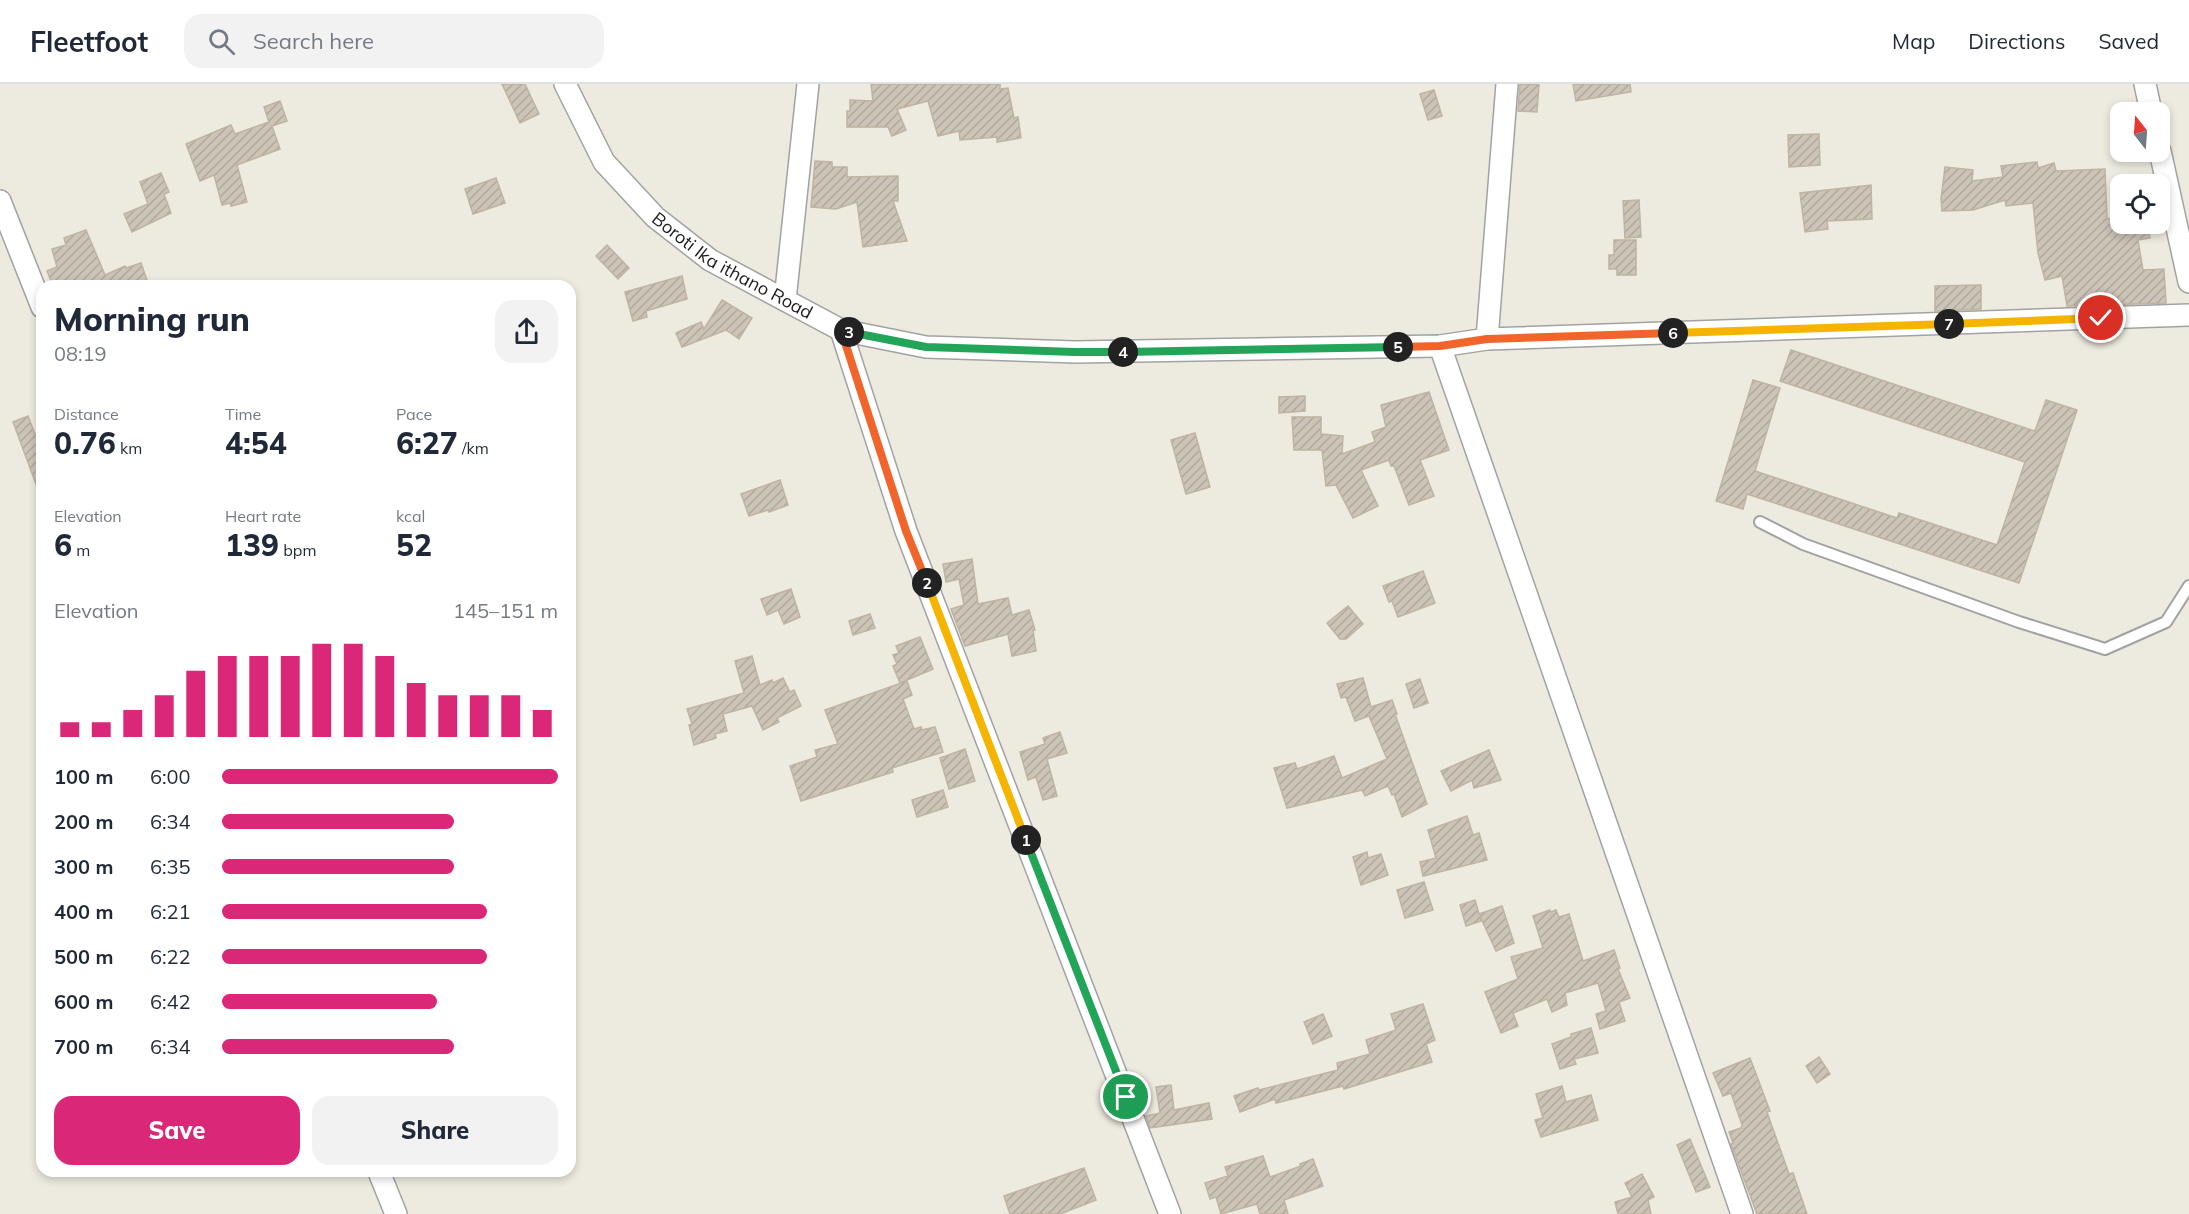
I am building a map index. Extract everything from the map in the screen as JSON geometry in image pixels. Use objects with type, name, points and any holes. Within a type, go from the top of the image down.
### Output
[{"type":"street","name":"Boroti Ika ithano Road","points":[[565,84],[604,162],[655,217],[710,260],[841,330],[926,347],[1075,352],[1440,346],[1487,339],[2189,315]]},
{"type":"street","points":[[785,300],[808,84]]},
{"type":"street","points":[[1487,339],[1507,84]]},
{"type":"street","points":[[2145,84],[2149,102]]},
{"type":"street","points":[[2162,162],[2189,282]]},
{"type":"street","points":[[0,201],[36,291]]},
{"type":"street","points":[[841,330],[906,531],[1170,1214]]},
{"type":"street","points":[[1440,346],[1742,1214]]},
{"type":"street","points":[[381,1177],[396,1214]]},
{"type":"lane","points":[[1760,522],[1803,544],[2019,622],[2105,649],[2166,622],[2189,586]]},
{"type":"building","points":[[502,84],[525,84],[539,114],[520,123]]},
{"type":"building","points":[[871,84],[1000,84],[1000,89],[1008,88],[1014,118],[1018,117],[1021,138],[997,142],[997,137],[960,140],[959,131],[938,136],[928,101],[897,109],[906,130],[892,136],[888,127],[847,127],[850,100],[873,101]]},
{"type":"building","points":[[1520,84],[1539,84],[1537,112],[1518,111]]},
{"type":"building","points":[[1573,84],[1630,84],[1631,92],[1576,101]]},
{"type":"building","points":[[1434,90],[1442,116],[1428,120],[1420,94]]},
{"type":"building","points":[[280,101],[287,121],[272,126],[280,149],[237,165],[247,202],[231,206],[230,203],[222,205],[214,175],[200,181],[186,144],[231,125],[235,134],[269,122],[264,107]]},
{"type":"building","points":[[1819,134],[1820,165],[1789,167],[1788,135]]},
{"type":"building","points":[[815,161],[832,162],[832,167],[847,167],[847,177],[898,176],[898,201],[893,201],[907,241],[863,247],[857,202],[836,209],[811,207]]},
{"type":"building","points":[[2037,162],[2038,168],[2054,163],[2056,171],[2105,169],[2107,219],[2110,219],[2110,234],[2149,234],[2150,238],[2138,240],[2143,270],[2164,269],[2166,303],[2067,306],[2062,276],[2045,280],[2038,253],[2033,203],[2006,206],[2005,200],[1973,210],[1942,211],[1941,199],[1945,167],[1973,170],[1972,181],[2003,177],[2001,166]]},
{"type":"building","points":[[161,173],[169,192],[164,194],[171,213],[132,232],[124,214],[148,204],[140,182]]},
{"type":"building","points":[[496,178],[505,203],[473,214],[465,189]]},
{"type":"building","points":[[1871,185],[1872,219],[1827,221],[1828,229],[1805,232],[1800,193]]},
{"type":"building","points":[[1639,200],[1641,237],[1625,238],[1623,201]]},
{"type":"building","points":[[86,230],[105,275],[125,266],[126,268],[141,263],[147,280],[51,280],[47,271],[57,267],[52,249],[66,245],[64,238]]},
{"type":"building","points":[[1614,240],[1636,240],[1636,275],[1617,275],[1617,269],[1609,269],[1609,255],[1614,255]]},
{"type":"building","points":[[607,245],[629,268],[618,279],[596,256]]},
{"type":"building","points":[[682,276],[687,299],[646,311],[647,317],[633,321],[625,292]]},
{"type":"building","points":[[1981,285],[1981,309],[1935,311],[1935,286]]},
{"type":"building","points":[[722,300],[752,318],[739,339],[726,330],[682,347],[676,333],[701,322],[704,329]]},
{"type":"building","points":[[1791,350],[2035,431],[2046,400],[2077,410],[2019,583],[1747,494],[1743,509],[1716,501],[1753,380],[1780,388],[1755,471],[1897,518],[1899,513],[1997,545],[2025,462],[1780,381]]},
{"type":"building","points":[[1429,392],[1449,450],[1420,460],[1434,496],[1409,505],[1394,466],[1391,466],[1389,460],[1361,470],[1378,506],[1353,518],[1336,485],[1326,486],[1322,450],[1294,450],[1292,417],[1321,417],[1321,434],[1343,436],[1342,454],[1375,442],[1372,432],[1386,427],[1381,405]]},
{"type":"building","points":[[1305,396],[1305,411],[1279,413],[1279,397]]},
{"type":"building","points":[[28,416],[36,437],[36,484],[13,422]]},
{"type":"building","points":[[1195,433],[1210,487],[1186,494],[1171,440]]},
{"type":"building","points":[[780,480],[788,505],[749,516],[741,494]]},
{"type":"building","points":[[972,559],[978,604],[1008,598],[1012,615],[1029,610],[1035,630],[1033,630],[1036,651],[1012,656],[1008,634],[965,646],[951,609],[964,605],[959,579],[946,582],[943,564]]},
{"type":"building","points":[[1423,571],[1435,603],[1398,617],[1383,586]]},
{"type":"building","points":[[791,589],[800,617],[784,624],[778,610],[767,615],[761,599]]},
{"type":"building","points":[[1348,606],[1363,624],[1346,639],[1340,639],[1327,623]]},
{"type":"building","points":[[870,614],[875,628],[853,635],[849,621]]},
{"type":"building","points":[[920,637],[933,669],[900,683],[893,666],[897,664],[893,655],[899,653],[896,646]]},
{"type":"building","points":[[752,656],[760,685],[772,680],[773,683],[783,678],[790,692],[794,690],[801,706],[777,718],[779,722],[763,730],[752,706],[723,714],[727,731],[715,734],[716,738],[694,745],[689,725],[692,724],[687,709],[744,693],[735,661]]},
{"type":"building","points":[[1363,678],[1371,707],[1392,700],[1427,804],[1402,817],[1394,794],[1392,795],[1388,786],[1365,796],[1362,790],[1287,808],[1274,768],[1295,763],[1297,769],[1334,756],[1342,778],[1387,759],[1369,716],[1355,721],[1346,697],[1341,698],[1337,684]]},
{"type":"building","points":[[1420,679],[1428,703],[1414,708],[1406,684]]},
{"type":"building","points":[[907,681],[912,695],[903,699],[914,729],[935,727],[943,752],[892,768],[893,772],[801,801],[790,766],[817,757],[815,750],[838,744],[825,710]]},
{"type":"building","points":[[1060,732],[1067,753],[1047,759],[1057,796],[1043,800],[1036,777],[1028,780],[1020,752],[1045,744],[1043,738]]},
{"type":"building","points":[[965,749],[975,781],[949,789],[940,758]]},
{"type":"building","points":[[1489,750],[1501,780],[1474,788],[1472,780],[1451,791],[1441,771]]},
{"type":"building","points":[[943,790],[948,807],[917,817],[912,800]]},
{"type":"building","points":[[1467,816],[1473,835],[1479,833],[1487,860],[1423,876],[1420,862],[1436,858],[1428,830]]},
{"type":"building","points":[[1367,852],[1368,858],[1381,854],[1388,875],[1361,885],[1353,857]]},
{"type":"building","points":[[1424,882],[1433,910],[1405,918],[1397,890]]},
{"type":"building","points":[[1475,900],[1479,914],[1502,906],[1514,943],[1496,951],[1480,916],[1481,921],[1466,926],[1460,905]]},
{"type":"building","points":[[1550,910],[1551,912],[1556,910],[1559,917],[1569,914],[1583,961],[1614,950],[1620,968],[1618,969],[1630,998],[1619,1002],[1625,1021],[1600,1029],[1596,1014],[1606,1011],[1598,983],[1565,993],[1567,1005],[1552,1012],[1547,999],[1513,1013],[1518,1026],[1501,1033],[1485,992],[1518,979],[1511,957],[1543,948],[1533,916]]},
{"type":"building","points":[[1423,1004],[1435,1040],[1426,1044],[1432,1062],[1344,1089],[1343,1086],[1276,1103],[1275,1099],[1240,1112],[1234,1096],[1258,1088],[1259,1090],[1338,1070],[1337,1063],[1370,1054],[1366,1040],[1396,1030],[1391,1014]]},
{"type":"building","points":[[1323,1014],[1332,1036],[1313,1044],[1304,1022]]},
{"type":"building","points":[[1591,1028],[1598,1053],[1574,1059],[1576,1064],[1560,1069],[1552,1044],[1571,1037],[1571,1034]]},
{"type":"building","points":[[1819,1057],[1830,1074],[1817,1083],[1806,1066]]},
{"type":"building","points":[[1750,1058],[1770,1111],[1767,1112],[1789,1174],[1793,1173],[1807,1214],[1757,1214],[1731,1144],[1733,1143],[1729,1132],[1741,1128],[1742,1125],[1731,1093],[1723,1096],[1713,1073]]},
{"type":"building","points":[[1171,1085],[1174,1110],[1209,1103],[1212,1119],[1150,1128],[1146,1116],[1160,1113],[1156,1087]]},
{"type":"building","points":[[1562,1086],[1566,1102],[1591,1095],[1598,1120],[1541,1137],[1535,1120],[1543,1118],[1536,1094]]},
{"type":"building","points":[[1690,1139],[1710,1187],[1696,1192],[1677,1145]]},
{"type":"building","points":[[1263,1156],[1270,1177],[1301,1166],[1300,1164],[1313,1159],[1323,1186],[1284,1200],[1288,1214],[1260,1214],[1257,1204],[1221,1214],[1216,1197],[1210,1199],[1205,1183],[1228,1176],[1225,1167]]},
{"type":"building","points":[[1084,1168],[1096,1200],[1060,1214],[1010,1214],[1004,1196]]},
{"type":"building","points":[[1642,1174],[1654,1197],[1648,1200],[1651,1214],[1618,1214],[1615,1202],[1632,1197],[1625,1183]]},
{"type":"route","points":[[1126,1097],[906,531],[841,330],[926,347],[1075,352],[1440,346],[1487,339],[2101,318]]}]
